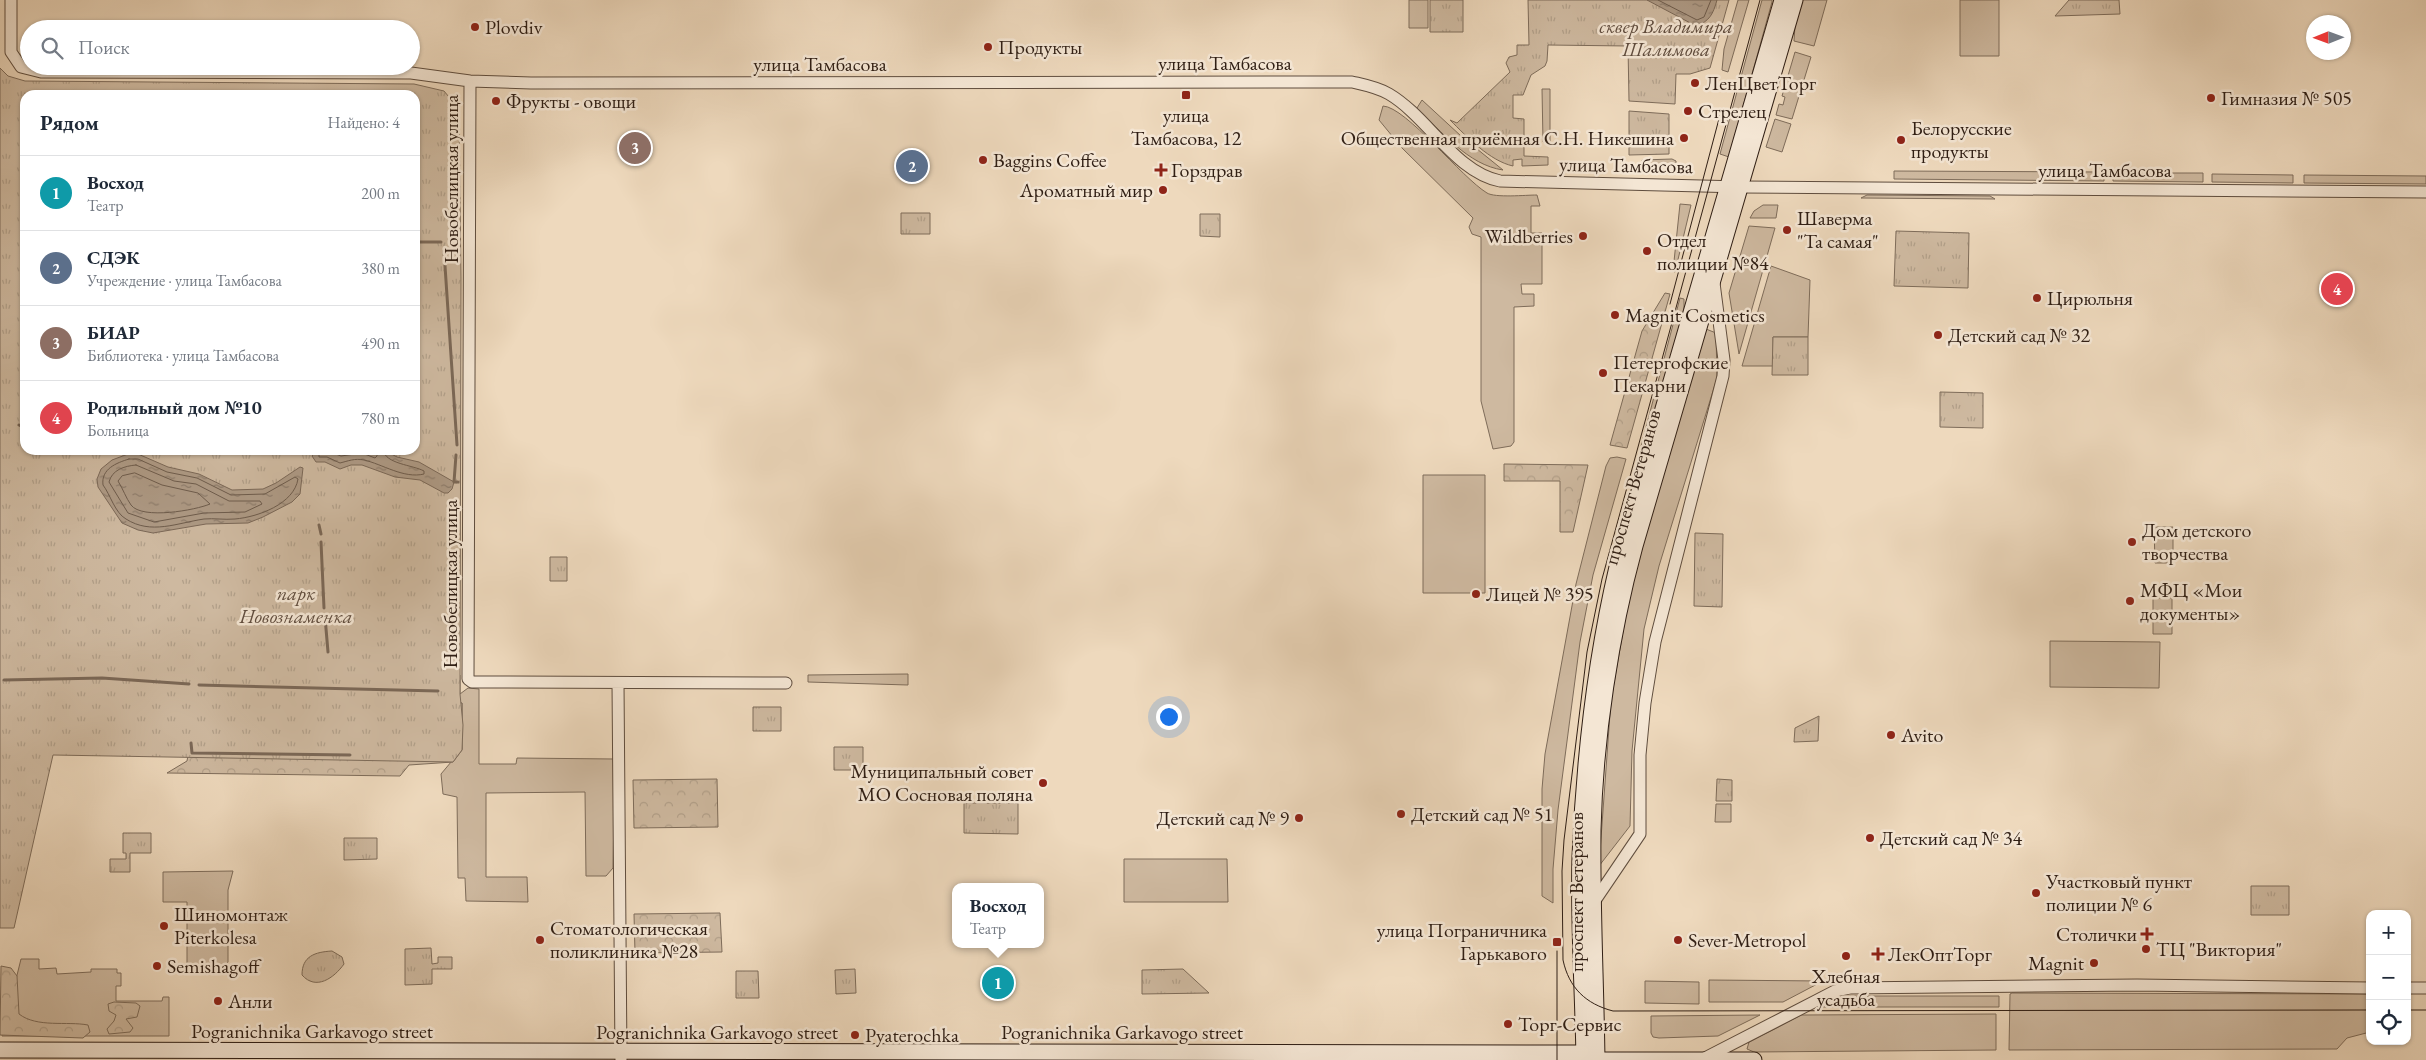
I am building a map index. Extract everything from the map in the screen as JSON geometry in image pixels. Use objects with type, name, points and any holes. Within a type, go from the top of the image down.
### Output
[{"type":"main road","name":"проспект Ветеранов","points":[[1592,1059],[1594,828],[1606,694],[1622,598],[1635,546],[1714,281],[1734,186],[1782,0]]},
{"type":"main road","name":"проспект Ветеранов","points":[[1592,1059],[1580,857],[1592,712],[1600,650],[1617,567],[1734,186],[1795,0]]},
{"type":"main road","name":"Pogranichnika Garkavogo street","points":[[0,1050],[621,1056],[1370,1056],[1754,1060]]},
{"type":"street","name":"улица Тамбасова","points":[[11,0],[10,39],[12,52],[20,65]]},
{"type":"street","name":"улица Тамбасова","points":[[420,74],[470,81],[531,83],[1352,82],[1374,86],[1389,94],[1410,110],[1467,165],[1489,179],[1516,182],[1734,186],[2426,192]]},
{"type":"street","name":"Новобелицкая улица","points":[[470,81],[468,679],[472,682],[618,683]]},
{"type":"street","points":[[1594,902],[1640,834],[1640,755],[1645,703],[1655,642],[1724,376],[1724,360],[1714,281]]},
{"type":"street","points":[[621,1056],[618,683],[786,684]]},
{"type":"street","points":[[1702,1059],[1835,991],[1850,988],[2137,985],[2366,988]]},
{"type":"street","points":[[2411,988],[2426,988]]},
{"type":"green space","points":[[1409,0],[1428,0],[1428,28],[1409,28]]},
{"type":"green space","points":[[1430,0],[1463,0],[1463,32],[1430,32]]},
{"type":"green space","name":"сквер Владимира Шалимова","points":[[1528,0],[1729,0],[1710,68],[1690,74],[1676,74],[1675,104],[1629,101],[1628,46],[1548,45],[1545,66],[1531,75],[1523,95],[1513,95],[1513,118],[1524,119],[1524,156],[1548,157],[1548,165],[1522,166],[1522,159],[1513,160],[1513,166],[1487,154],[1450,120],[1457,123],[1510,72],[1506,63],[1509,57],[1517,55],[1517,45],[1529,45]]},
{"type":"green space","points":[[1738,0],[1749,0],[1728,72],[1722,70],[1724,49]]},
{"type":"green space","points":[[1762,0],[1772,0],[1772,2],[1729,157],[1720,154]]},
{"type":"green space","points":[[1798,0],[1827,0],[1814,46],[1794,41]]},
{"type":"green space","points":[[1960,0],[1999,0],[1999,56],[1960,56]]},
{"type":"green space","points":[[2069,0],[2119,0],[2120,14],[2055,16]]},
{"type":"green space","points":[[1795,52],[1811,57],[1792,119],[1776,115],[1779,104],[1783,105],[1785,97],[1782,96]]},
{"type":"green space","name":"парк Новознаменка","points":[[0,68],[8,76],[25,81],[414,84],[444,91],[459,109],[461,278],[460,694],[463,725],[462,750],[453,762],[53,755],[14,928],[0,928]]},
{"type":"green space","points":[[1542,89],[1550,89],[1550,142],[1543,142]]},
{"type":"green space","points":[[1422,100],[1461,136],[1503,170],[1490,167],[1478,161],[1456,146],[1417,108]]},
{"type":"green space","points":[[1383,106],[1393,109],[1405,118],[1476,185],[1487,193],[1503,196],[1537,195],[1540,206],[1531,206],[1531,233],[1542,233],[1542,284],[1521,284],[1522,294],[1534,294],[1534,306],[1514,307],[1514,442],[1511,446],[1493,449],[1481,401],[1481,237],[1472,234],[1469,227],[1473,218],[1402,148],[1379,120]]},
{"type":"green space","name":"сквер Владимира Шалимова","points":[[1629,111],[1669,114],[1669,154],[1629,155]]},
{"type":"green space","points":[[1775,119],[1791,124],[1782,152],[1766,147]]},
{"type":"green space","points":[[1672,159],[1676,161],[1676,166],[1642,168],[1642,160]]},
{"type":"green space","points":[[1894,171],[2104,172],[2104,181],[1894,179]]},
{"type":"green space","points":[[2113,173],[2203,173],[2203,182],[2113,181]]},
{"type":"green space","points":[[2212,174],[2293,175],[2293,183],[2212,182]]},
{"type":"green space","points":[[2304,175],[2426,176],[2426,184],[2304,183]]},
{"type":"green space","points":[[1867,195],[1990,196],[1995,199],[1861,198]]},
{"type":"green space","points":[[1680,204],[1691,205],[1675,272],[1673,271]]},
{"type":"green space","points":[[1763,205],[1778,205],[1776,218],[1750,218],[1754,211]]},
{"type":"green space","points":[[901,213],[930,213],[930,234],[901,234]]},
{"type":"green space","points":[[1200,214],[1220,214],[1220,237],[1200,236]]},
{"type":"green space","points":[[1749,226],[1775,228],[1739,354],[1729,293]]},
{"type":"green space","points":[[1896,231],[1969,233],[1968,288],[1894,286]]},
{"type":"green space","points":[[1771,266],[1810,280],[1808,337],[1773,337],[1773,366],[1742,366]]},
{"type":"green space","points":[[1665,293],[1670,294],[1627,448],[1610,445],[1642,331]]},
{"type":"green space","points":[[1680,298],[1684,299],[1684,313],[1645,446],[1640,450]]},
{"type":"green space","points":[[1706,329],[1716,333],[1717,378],[1659,566],[1644,629],[1632,751],[1630,826],[1599,866],[1611,700],[1632,580]]},
{"type":"green space","points":[[1773,337],[1808,337],[1808,375],[1772,375]]},
{"type":"green space","points":[[1940,392],[1983,393],[1983,428],[1940,427]]},
{"type":"green space","points":[[1610,458],[1626,459],[1593,575],[1580,642],[1558,810],[1553,869],[1553,903],[1542,896],[1542,789],[1545,754],[1576,584],[1606,466]]},
{"type":"green space","points":[[1504,464],[1588,465],[1573,532],[1560,532],[1560,481],[1504,481]]},
{"type":"green space","points":[[1423,475],[1485,475],[1485,593],[1423,593]]},
{"type":"green space","points":[[2154,527],[2173,527],[2173,563],[2155,563]]},
{"type":"green space","points":[[1695,533],[1723,534],[1722,607],[1694,606]]},
{"type":"green space","points":[[550,557],[567,557],[567,581],[550,581]]},
{"type":"green space","points":[[2153,598],[2172,598],[2172,634],[2153,634]]},
{"type":"green space","points":[[2050,641],[2160,642],[2159,688],[2050,687]]},
{"type":"green space","points":[[908,674],[908,685],[808,682],[808,675]]},
{"type":"green space","points":[[460,675],[460,694],[468,688],[479,689],[479,764],[516,764],[517,758],[615,759],[613,868],[606,876],[586,876],[585,792],[486,793],[486,877],[527,877],[528,902],[466,901],[465,878],[458,878],[457,797],[443,794],[441,774],[462,749],[462,703],[201,677]]},
{"type":"green space","points":[[462,703],[462,750],[453,762],[409,765],[400,776],[167,773],[187,761],[191,738]]},
{"type":"green space","points":[[753,707],[781,707],[781,731],[753,731]]},
{"type":"green space","points":[[1819,716],[1818,741],[1794,742],[1795,728]]},
{"type":"green space","points":[[834,747],[863,747],[863,770],[834,770]]},
{"type":"green space","points":[[717,779],[718,827],[634,828],[633,780]]},
{"type":"green space","points":[[1717,779],[1732,780],[1732,801],[1716,801]]},
{"type":"green space","points":[[964,803],[1018,803],[1018,834],[964,833]]},
{"type":"green space","points":[[1716,804],[1731,804],[1731,822],[1715,822]]},
{"type":"green space","points":[[123,833],[151,833],[151,853],[130,853],[130,872],[110,872],[110,859],[126,859],[126,853],[123,853]]},
{"type":"green space","points":[[344,838],[377,838],[377,859],[344,860]]},
{"type":"green space","points":[[1124,859],[1227,859],[1228,902],[1124,902]]},
{"type":"green space","points":[[233,871],[228,890],[228,962],[224,967],[187,967],[187,902],[163,902],[163,872]]},
{"type":"green space","points":[[2251,886],[2289,886],[2289,915],[2251,915]]},
{"type":"green space","points":[[720,913],[722,952],[635,953],[634,914]]},
{"type":"green space","points":[[431,948],[432,964],[438,963],[438,957],[452,957],[452,969],[432,969],[432,984],[405,985],[405,949]]},
{"type":"green space","points":[[332,951],[342,957],[344,964],[330,978],[324,981],[313,982],[307,980],[302,975],[304,963],[307,959],[320,952]]},
{"type":"green space","points":[[21,959],[39,959],[39,969],[56,968],[57,974],[91,972],[91,969],[117,969],[117,973],[121,973],[121,986],[116,986],[116,1001],[162,1001],[163,997],[169,997],[169,1036],[2,1036]]},
{"type":"green space","points":[[1,966],[11,968],[17,976],[19,1014],[43,1023],[88,1025],[90,1032],[83,1038],[0,1035]]},
{"type":"green space","points":[[855,969],[856,993],[836,994],[835,970]]},
{"type":"green space","points":[[1183,969],[1209,993],[1142,994],[1142,970]]},
{"type":"green space","points":[[736,971],[758,971],[759,998],[736,998]]},
{"type":"green space","points":[[1709,980],[1823,981],[1783,1002],[1709,1002]]},
{"type":"green space","points":[[1645,981],[1699,982],[1699,1004],[1645,1003]]},
{"type":"green space","points":[[2010,994],[2366,994],[2366,1033],[2347,1038],[2337,1049],[2009,1050]]},
{"type":"green space","points":[[1846,996],[1999,996],[1999,1007],[1819,1007],[1834,999]]},
{"type":"green space","points":[[114,1002],[136,1003],[140,1006],[137,1017],[126,1019],[133,1028],[130,1032],[109,1034],[107,1029],[114,1021],[116,1015],[109,1011],[108,1004]]},
{"type":"green space","points":[[1996,1014],[1996,1050],[1754,1052],[1747,1049],[1749,1042],[1801,1015]]},
{"type":"green space","points":[[1760,1015],[1718,1036],[1659,1038],[1653,1037],[1651,1033],[1651,1016]]},
{"type":"water","points":[[1647,0],[1717,0],[1710,16],[1705,22],[1696,26]]},
{"type":"water","points":[[125,455],[140,455],[168,467],[199,474],[232,490],[263,489],[300,467],[303,468],[300,494],[292,502],[263,517],[248,523],[206,524],[153,533],[138,530],[122,523],[98,487],[97,479],[101,469],[112,460]]},
{"type":"water","points":[[393,455],[419,462],[454,482],[452,489],[448,493],[444,493],[420,480],[395,477],[362,465],[351,465],[340,469],[325,462],[316,462],[312,456]]},
{"type":"waterway","points":[[420,242],[441,242]]},
{"type":"waterway","points":[[444,251],[457,445]]},
{"type":"waterway","points":[[456,455],[454,482],[458,482]]},
{"type":"waterway","points":[[319,525],[321,534]]},
{"type":"waterway","points":[[321,542],[324,608]]},
{"type":"waterway","points":[[325,617],[328,652]]},
{"type":"waterway","points":[[4,680],[102,678],[189,684]]},
{"type":"waterway","points":[[199,685],[438,691]]},
{"type":"waterway","points":[[191,743],[192,753],[350,755]]},
{"type":"tram line","points":[[1760,0],[1602,579],[1587,652],[1564,840],[1562,871],[1563,960],[1574,987],[1595,1004],[1613,1011],[2366,1010]]},
{"type":"tram line","points":[[1670,304],[1720,115]]},
{"type":"tram line","points":[[1557,951],[1557,1060]]},
{"type":"tram line","points":[[2411,1010],[2426,1010]]},
{"type":"place","name":"Plovdiv","points":[[475,27]]},
{"type":"place","name":"Продукты","points":[[988,47]]},
{"type":"place","name":"ЛенЦветТорг","points":[[1695,83]]},
{"type":"place","name":"улица Тамбасова, 12","points":[[1186,95]]},
{"type":"place","name":"Гимназия № 505","points":[[2211,98]]},
{"type":"place","name":"Фрукты - овощи","points":[[496,101]]},
{"type":"place","name":"Стрелец","points":[[1688,111]]},
{"type":"place","name":"Общественная приёмная С.Н. Никешина","points":[[1684,138]]},
{"type":"place","name":"Белорусские продукты","points":[[1901,140]]},
{"type":"place","name":"БИАР","points":[[635,148]]},
{"type":"place","name":"Baggins Coffee","points":[[983,160]]},
{"type":"place","name":"СДЭК","points":[[912,166]]},
{"type":"place","name":"Горздрав","points":[[1161,170]]},
{"type":"place","name":"Ароматный мир","points":[[1163,190]]},
{"type":"place","name":"Шаверма \"Та самая\"","points":[[1787,230]]},
{"type":"place","name":"Wildberries","points":[[1583,236]]},
{"type":"place","name":"Отдел полиции №84","points":[[1647,251]]},
{"type":"place","name":"Родильный дом №10","points":[[2337,289]]},
{"type":"place","name":"Цирюльня","points":[[2037,298]]},
{"type":"place","name":"Magnit Cosmetics","points":[[1615,315]]},
{"type":"place","name":"Детский сад № 32","points":[[1938,335]]},
{"type":"place","name":"Петергофские Пекарни","points":[[1603,373]]},
{"type":"place","name":"Дом детского творчества","points":[[2132,542]]},
{"type":"place","name":"Лицей № 395","points":[[1476,594]]},
{"type":"place","name":"МФЦ «Мои документы»","points":[[2130,601]]},
{"type":"place","name":"Avito","points":[[1891,735]]},
{"type":"place","name":"Муниципальный совет МО Сосновая поляна","points":[[1043,783]]},
{"type":"place","name":"Детский сад № 51","points":[[1401,814]]},
{"type":"place","name":"Детский сад № 9","points":[[1299,818]]},
{"type":"place","name":"Детский сад № 34","points":[[1870,838]]},
{"type":"place","name":"Участковый пункт полиции № 6","points":[[2036,893]]},
{"type":"place","name":"Шиномонтаж Piterkolesa","points":[[164,926]]},
{"type":"place","name":"Столички","points":[[2147,934]]},
{"type":"place","name":"Стоматологическая поликлиника №28","points":[[540,940]]},
{"type":"place","name":"Sever-Metropol","points":[[1678,940]]},
{"type":"place","name":"улица Пограничника Гарькавого","points":[[1557,942]]},
{"type":"place","name":"ТЦ \"Виктория\"","points":[[2146,949]]},
{"type":"place","name":"ЛекОптТорг","points":[[1878,954]]},
{"type":"place","name":"Хлебная усадьба","points":[[1846,956]]},
{"type":"place","name":"Magnit","points":[[2094,963]]},
{"type":"place","name":"Semishagoff","points":[[157,966]]},
{"type":"place","name":"Восход","points":[[998,983]]},
{"type":"place","name":"Анли","points":[[218,1001]]},
{"type":"place","name":"Торг-Сервис","points":[[1508,1024]]},
{"type":"place","name":"Pyaterochka","points":[[855,1035]]}]
